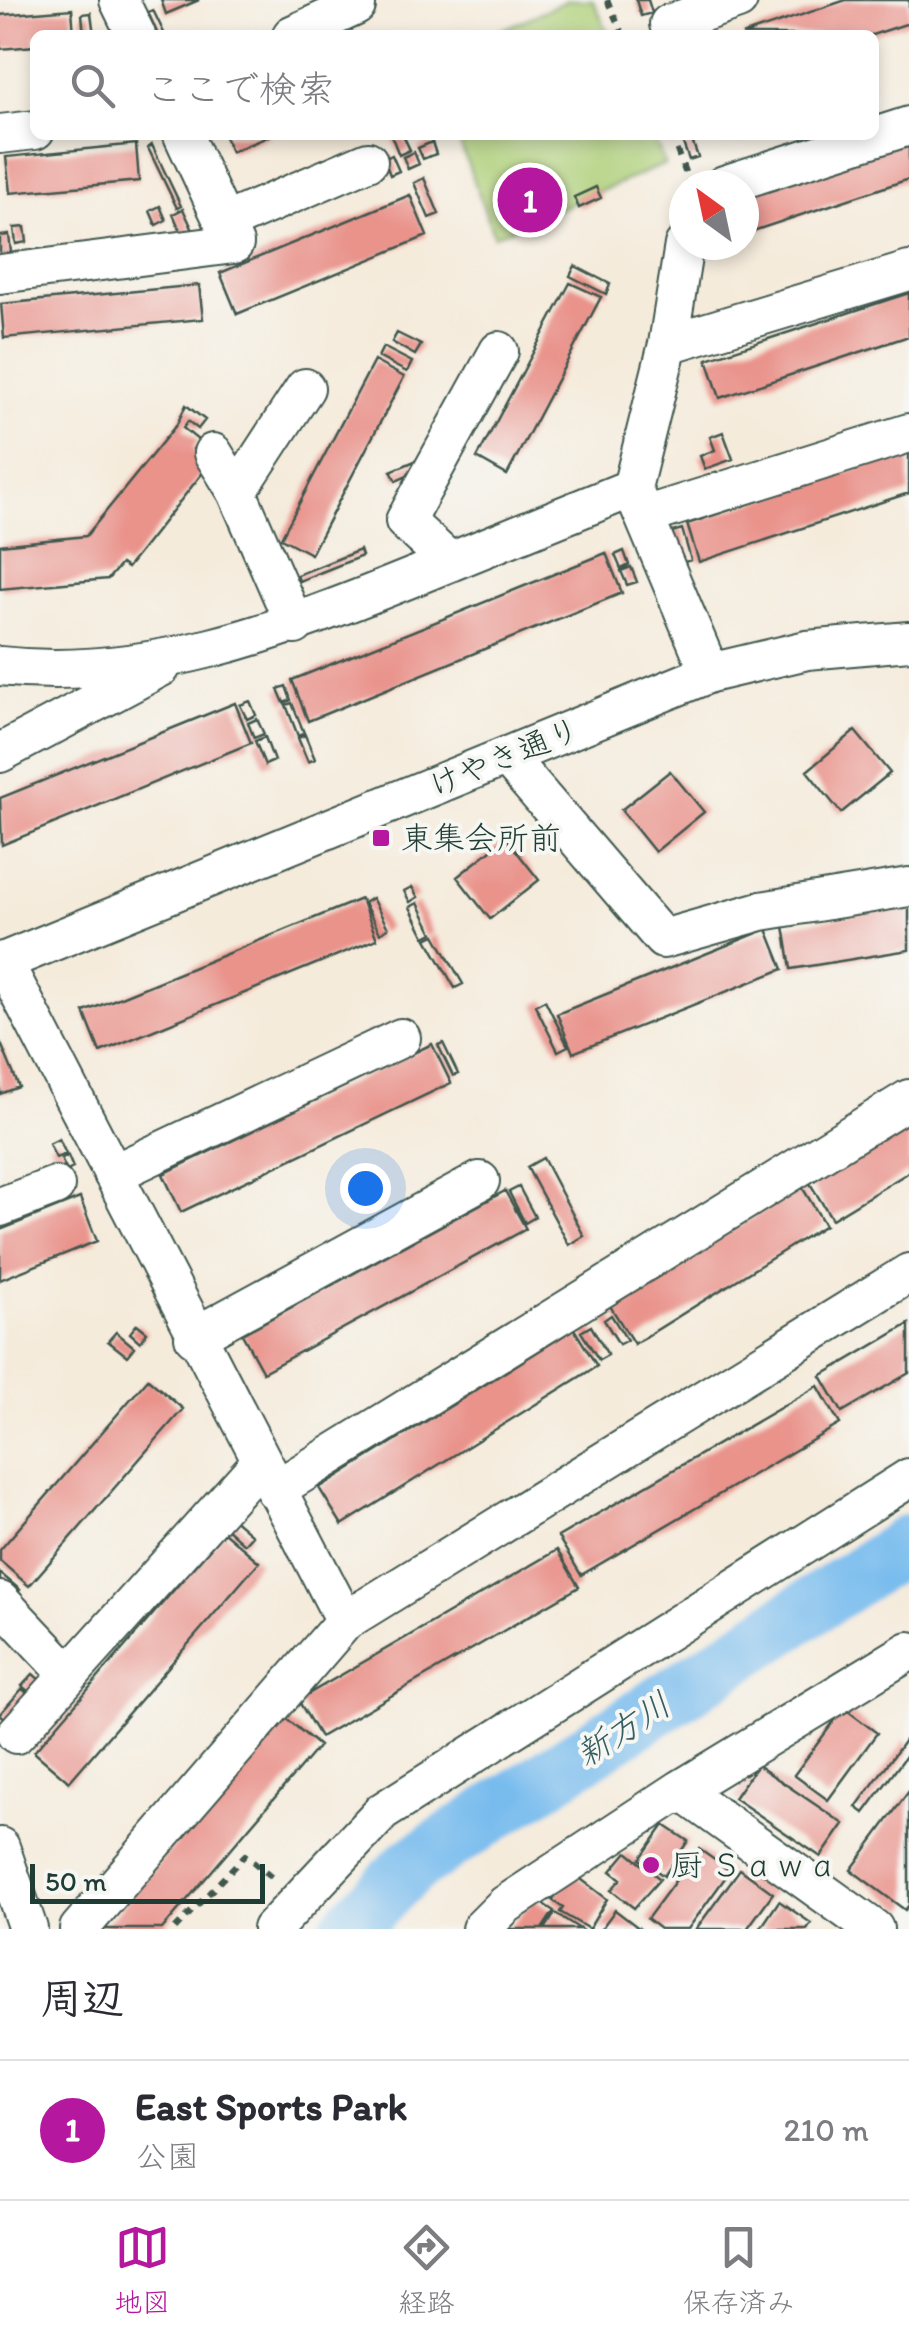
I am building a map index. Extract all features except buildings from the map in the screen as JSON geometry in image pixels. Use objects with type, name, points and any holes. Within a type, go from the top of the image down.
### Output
[{"type":"street","points":[[120,0],[134,30]]},
{"type":"street","points":[[670,24],[738,0]]},
{"type":"street","points":[[303,30],[356,6]]},
{"type":"street","points":[[879,136],[909,126]]},
{"type":"street","points":[[0,134],[30,131]]},
{"type":"street","points":[[185,140],[229,234]]},
{"type":"street","points":[[759,174],[865,140]]},
{"type":"street","points":[[0,274],[229,234],[368,162]]},
{"type":"street","points":[[682,260],[638,502],[710,673]]},
{"type":"street","points":[[668,344],[909,272]]},
{"type":"street","points":[[450,562],[405,521],[499,352]]},
{"type":"street","points":[[237,492],[305,388]]},
{"type":"street","points":[[0,666],[52,672],[178,658],[295,625],[450,562],[638,502],[909,433]]},
{"type":"street","points":[[213,453],[237,492],[295,625]]},
{"type":"street","name":"けやき通り","points":[[2,962],[710,673],[808,650],[909,642]]},
{"type":"street","points":[[0,753],[178,658]]},
{"type":"street","points":[[506,757],[663,939],[760,911],[909,887]]},
{"type":"street","points":[[2,962],[194,1337],[345,1620]]},
{"type":"street","points":[[113,1174],[401,1038]]},
{"type":"street","points":[[16,1734],[68,1673],[267,1476],[909,1100]]},
{"type":"street","points":[[194,1337],[480,1181]]},
{"type":"street","points":[[0,1207],[55,1186]]},
{"type":"street","points":[[79,1929],[345,1620],[909,1273]]},
{"type":"street","points":[[272,1929],[382,1812],[909,1478]]},
{"type":"street","points":[[0,1601],[68,1673]]},
{"type":"street","points":[[481,1929],[505,1904],[680,1790],[909,1652]]},
{"type":"street","points":[[680,1790],[874,1929]]},
{"type":"street","points":[[0,1848],[28,1929]]},
{"type":"path","points":[[607,0],[621,30]]},
{"type":"path","points":[[672,140],[684,170]]},
{"type":"path","points":[[176,1929],[245,1854],[282,1886]]},
{"type":"green space","points":[[568,0],[593,0],[607,30],[502,30]]},
{"type":"green space","points":[[459,140],[654,140],[665,164],[494,236]]},
{"type":"waterway","name":"新方川","points":[[349,1929],[410,1867],[909,1543]]},
{"type":"place","name":"East Sports Park","points":[[530,200]]},
{"type":"place","name":"東集会所前","points":[[381,838]]},
{"type":"place","name":"厨 Ｓａｗａ","points":[[651,1865]]}]
